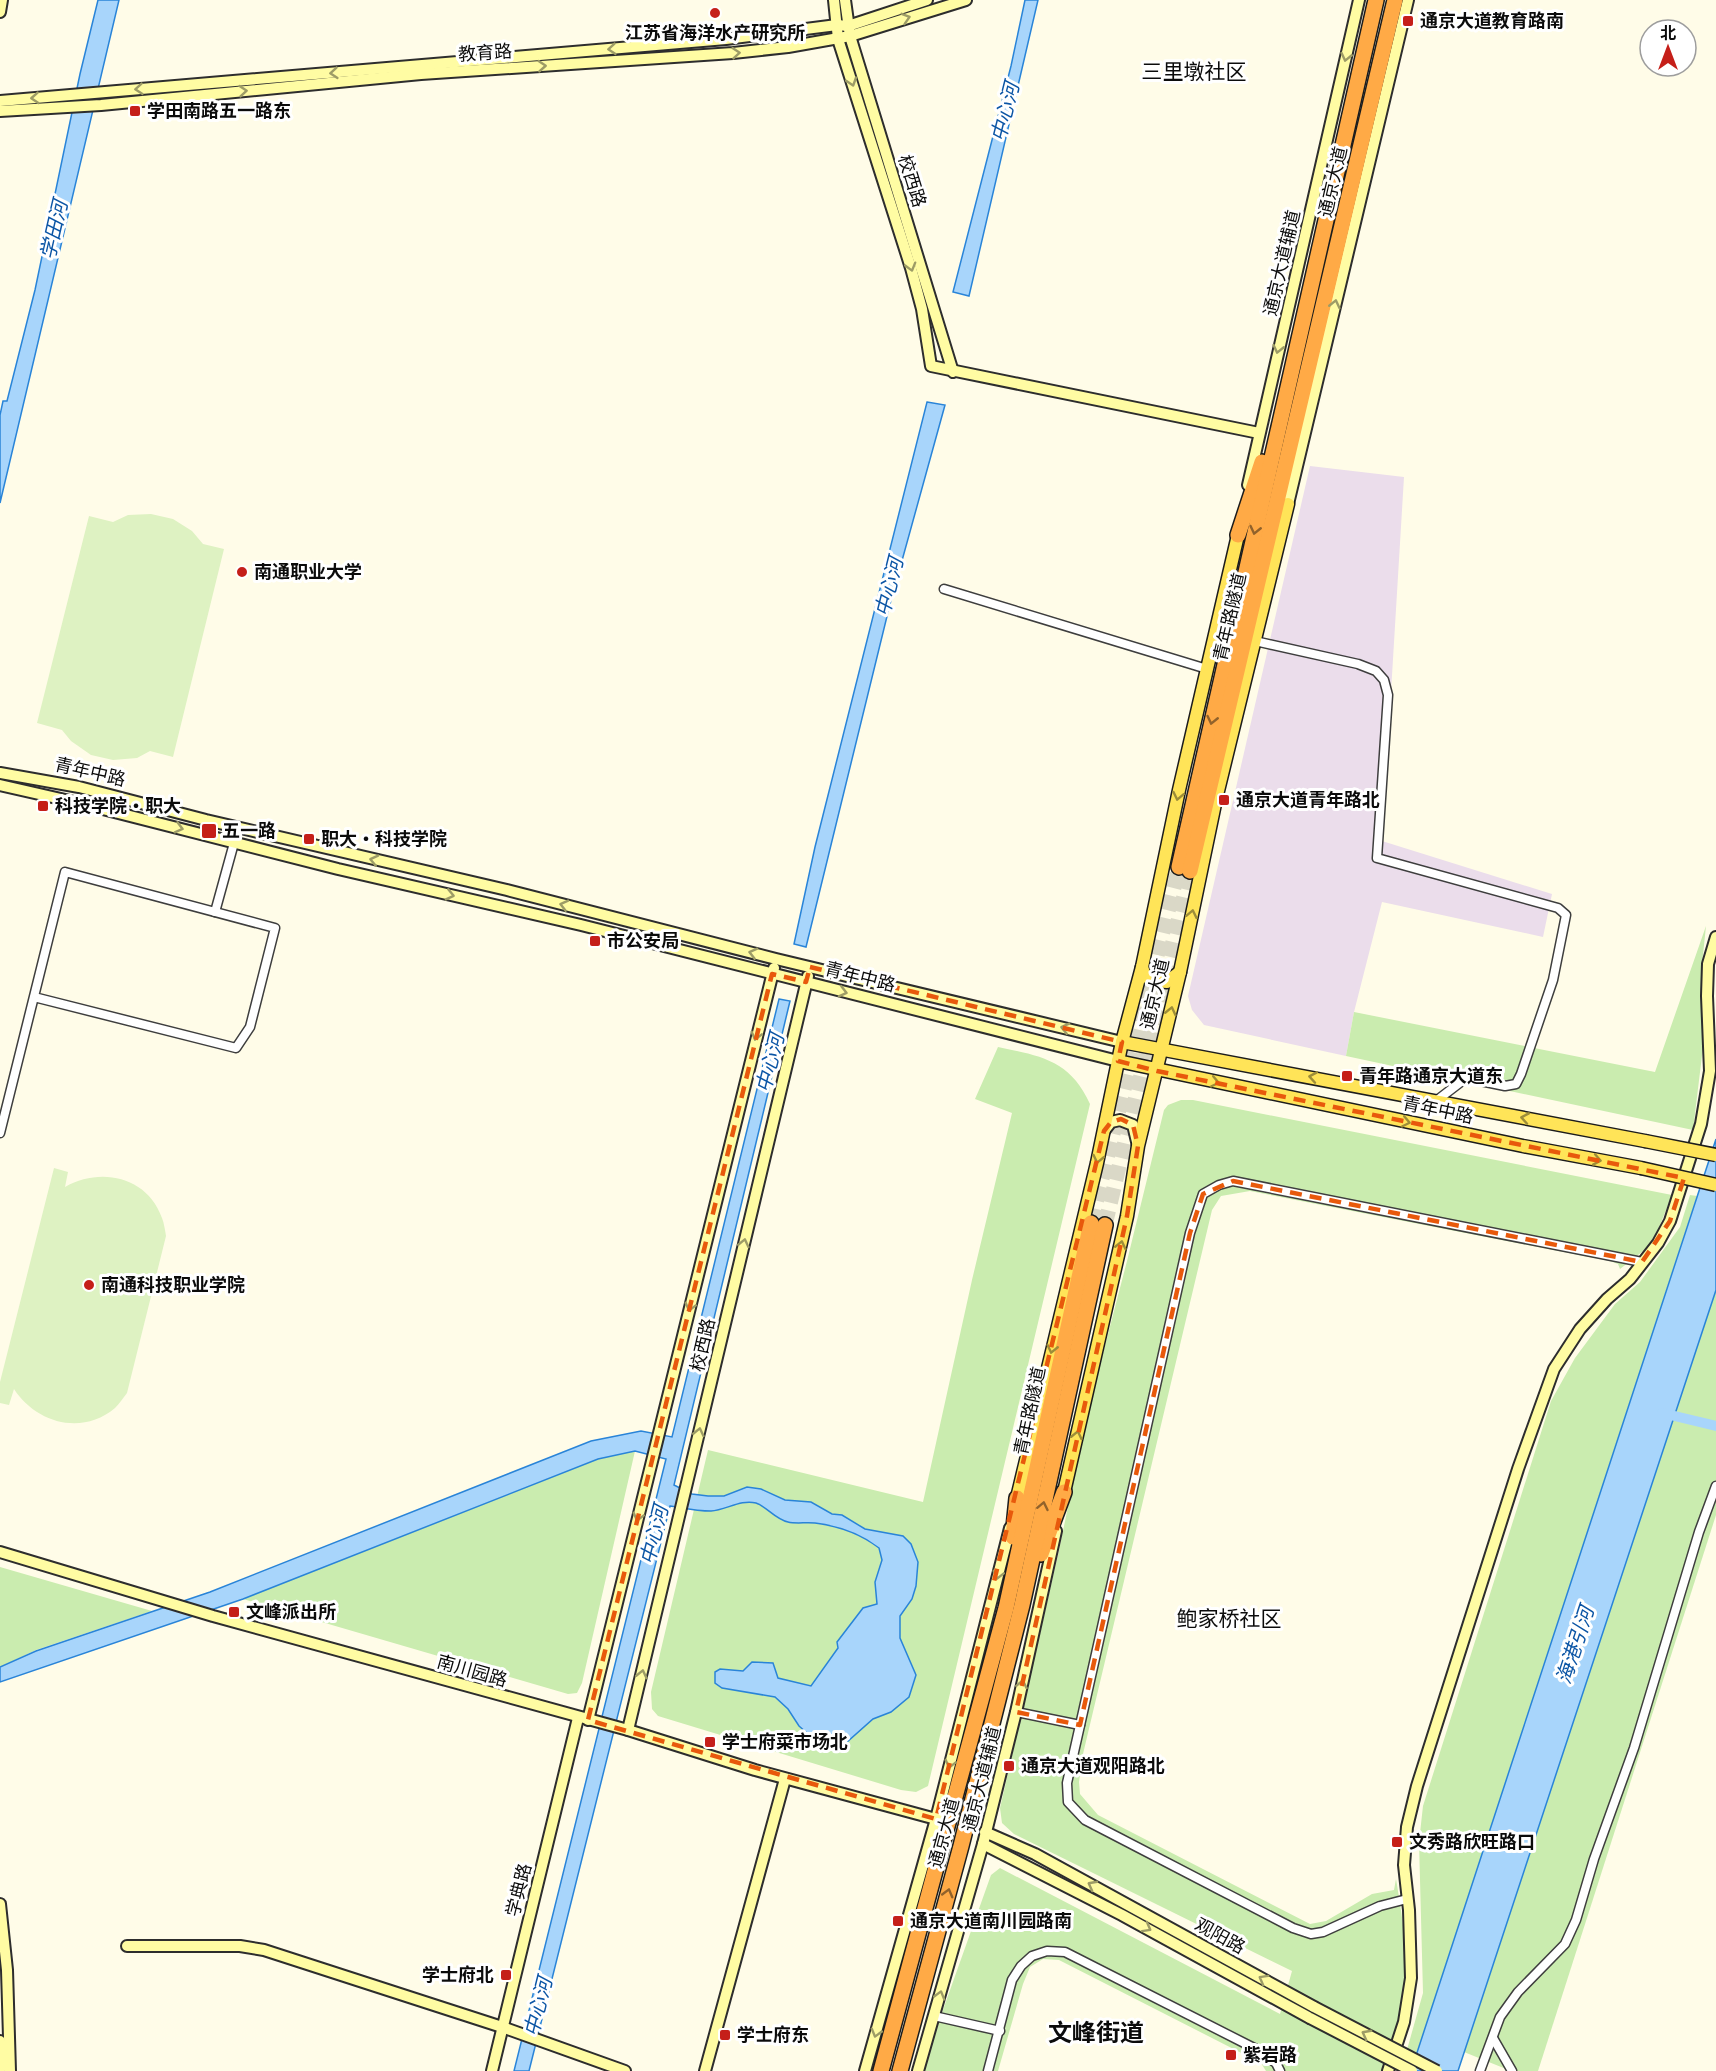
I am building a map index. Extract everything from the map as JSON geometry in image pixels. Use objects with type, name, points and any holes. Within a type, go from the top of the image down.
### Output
[{"type":"highway","name":"通京大道","points":[[1291,371],[1376,0]]},
{"type":"highway","name":"通京大道","points":[[1308,372],[1395,0]]},
{"type":"highway","points":[[1238,535],[1291,371]]},
{"type":"highway","name":"青年路隧道","points":[[1291,371],[1184,869],[1308,372]]},
{"type":"highway","points":[[1288,504],[1308,372]]},
{"type":"highway","name":"青年路隧道","points":[[1006,1608],[1098,1224],[1022,1605]]},
{"type":"highway","points":[[1022,1605],[1064,1492]]},
{"type":"highway","points":[[1006,1608],[1017,1498]]},
{"type":"highway","name":"通京大道","points":[[900,2071],[961,1846],[1022,1605]]},
{"type":"highway","name":"通京大道","points":[[881,2071],[1006,1608]]},
{"type":"main road","name":"通京大道","points":[[1064,1492],[1127,1216],[1138,1146],[1163,1050],[1216,799],[1288,504]]},
{"type":"main road","name":"通京大道","points":[[1017,1498],[1104,1131],[1122,1042],[1142,967],[1179,789],[1238,535]]},
{"type":"main road","points":[[1142,967],[1145,976],[1154,981],[1167,982],[1180,972]]},
{"type":"main road","name":"青年中路","points":[[1122,1042],[1716,1155]]},
{"type":"main road","name":"青年中路","points":[[1118,1061],[1157,1071],[1716,1185]]},
{"type":"street","points":[[0,12],[2,0]]},
{"type":"street","name":"校西路","points":[[834,0],[952,372]]},
{"type":"street","name":"校西路","points":[[845,0],[845,29]]},
{"type":"street","name":"教育路","points":[[0,111],[69,101],[104,92],[421,70],[733,53],[788,47],[838,39],[845,29],[927,0]]},
{"type":"street","name":"教育路","points":[[0,101],[69,101],[101,105],[421,70],[845,29],[966,0]]},
{"type":"street","name":"通京大道辅道","points":[[1238,535],[1259,432],[1359,0]]},
{"type":"street","points":[[1288,504],[1408,0]]},
{"type":"street","name":"校西路","points":[[838,39],[911,268],[922,309],[931,366],[952,372]]},
{"type":"street","points":[[952,372],[1259,432]]},
{"type":"street","points":[[944,589],[1207,669]]},
{"type":"street","points":[[1255,640],[1358,664],[1376,671],[1384,680],[1388,695],[1377,858],[1558,908],[1566,915],[1553,980],[1516,1084],[1505,1086],[1466,1078],[1436,1101]]},
{"type":"street","name":"青年中路","points":[[0,773],[79,787],[1122,1042]]},
{"type":"street","name":"青年中路","points":[[0,785],[581,925],[1118,1061]]},
{"type":"street","points":[[215,912],[234,843]]},
{"type":"street","points":[[0,1133],[65,872],[275,927],[250,1027],[236,1048],[34,997]]},
{"type":"street","points":[[1388,2071],[1404,2022],[1411,1978],[1404,1865],[1407,1827],[1417,1786],[1518,1469],[1554,1369],[1580,1329],[1607,1299],[1630,1279],[1658,1243],[1670,1221],[1701,1124],[1710,1071],[1708,964],[1716,937]]},
{"type":"street","name":"校西路","points":[[586,1720],[776,959]]},
{"type":"street","name":"校西路","points":[[624,1729],[681,1510],[810,967]]},
{"type":"street","points":[[1104,1131],[1111,1122],[1124,1120],[1133,1125],[1138,1146]]},
{"type":"street","points":[[1407,1899],[1380,1906],[1323,1932],[1311,1934],[1293,1928],[1085,1820],[1068,1802],[1067,1783],[1190,1233],[1203,1194],[1219,1185],[1233,1181],[1642,1262]]},
{"type":"street","points":[[1480,2071],[1500,2017],[1518,1992],[1565,1944],[1576,1920],[1594,1859],[1634,1748],[1699,1532],[1716,1486]]},
{"type":"street","name":"通京大道辅道","points":[[918,2071],[984,1838],[1016,1712],[1064,1492]]},
{"type":"street","name":"通京大道辅道","points":[[865,2071],[936,1819],[1017,1498]]},
{"type":"street","name":"南川园路","points":[[0,1552],[213,1616],[624,1729],[785,1779],[936,1819]]},
{"type":"street","points":[[1016,1712],[1080,1725]]},
{"type":"street","name":"学典路","points":[[492,2071],[586,1720]]},
{"type":"street","points":[[705,2071],[785,1779]]},
{"type":"street","name":"观阳路","points":[[984,1838],[1122,1915],[1312,2013],[1437,2071]]},
{"type":"street","points":[[0,1904],[7,1970],[10,2071]]},
{"type":"street","points":[[127,1946],[240,1946],[264,1950],[502,2027],[625,2071]]},
{"type":"street","points":[[988,2071],[1012,1980],[1021,1966],[1032,1956],[1047,1951],[1065,1952],[1258,2050],[1276,2063],[1280,2071]]},
{"type":"street","name":"观阳路","points":[[1312,2013],[1412,2071]]},
{"type":"street","points":[[934,2016],[1000,2031]]},
{"type":"street","points":[[1493,2037],[1512,2071]]},
{"type":"street","points":[[0,2041],[0,2070]]},
{"type":"highlighted area","points":[[810,967],[1122,1042],[1118,1061],[1157,1071],[1684,1178],[1670,1221],[1642,1262],[1233,1181],[1203,1194],[1190,1233],[1080,1725],[1016,1712],[1127,1216],[1138,1146],[1133,1125],[1121,1119],[1111,1122],[1104,1131],[936,1819],[588,1720],[772,974],[806,982]]},
{"type":"shaded area","points":[[1310,466],[1404,477],[1382,841],[1552,894],[1543,937],[1382,902],[1354,1012],[1346,1056],[1204,1025],[1192,1010],[1188,996]]},
{"type":"green space","points":[[151,514],[173,519],[192,531],[203,544],[224,549],[173,757],[150,751],[137,758],[113,760],[91,755],[71,741],[62,730],[37,723],[89,516],[113,522],[128,515]]},
{"type":"green space","points":[[1706,926],[1701,974],[1704,1039],[1693,1130],[1346,1056],[1354,1012],[1655,1072]]},
{"type":"green space","points":[[998,1047],[1053,1062],[1073,1078],[1090,1104],[928,1786],[916,1792],[901,1790],[658,1716],[652,1709],[651,1692],[708,1450],[923,1502],[1012,1113],[975,1099]]},
{"type":"green space","points":[[1181,1100],[1193,1100],[1672,1195],[1658,1230],[1647,1248],[1620,1269],[1618,1264],[1610,1261],[1250,1191],[1221,1196],[1212,1210],[1083,1754],[1079,1782],[1080,1794],[1098,1815],[1310,1924],[1326,1921],[1372,1894],[1394,1890],[1396,1879],[1406,1960],[1404,1993],[1397,2025],[1382,2071],[1266,2071],[1261,2063],[1059,1960],[1043,1959],[1030,1967],[1023,1984],[998,2071],[924,2071],[934,2035],[991,1875],[1000,1868],[1280,2014],[1292,1971],[1014,1834],[1002,1823],[1000,1808],[1058,1555],[1087,1415],[1164,1110],[1168,1105]]},
{"type":"green space","points":[[54,1168],[68,1172],[65,1187],[79,1181],[107,1177],[134,1184],[155,1204],[163,1220],[166,1236],[127,1393],[115,1408],[102,1417],[88,1422],[60,1422],[47,1417],[23,1401],[14,1389],[9,1405],[0,1403],[0,1382]]},
{"type":"green space","points":[[1690,1195],[1697,1196],[1411,2071],[1401,2071],[1423,1993],[1419,1842],[1423,1806],[1551,1401],[1575,1358],[1615,1304],[1640,1282],[1680,1227]]},
{"type":"green space","points":[[1716,1290],[1716,1515],[1538,2071],[1511,2071],[1464,2052]]},
{"type":"green space","points":[[635,1451],[582,1683],[577,1693],[568,1694],[243,1599],[598,1459]]},
{"type":"green space","points":[[0,1567],[152,1611],[36,1650],[0,1667]]},
{"type":"water","name":"学田河","points":[[98,0],[119,0],[0,503],[0,415],[3,401],[7,401],[35,290],[80,74]]},
{"type":"water","name":"中心河","points":[[1025,0],[1038,0],[969,296],[953,292],[1011,66]]},
{"type":"water","name":"中心河","points":[[927,402],[945,405],[890,604],[806,947],[794,944],[815,847]]},
{"type":"water","name":"中心河","points":[[779,999],[790,1001],[674,1485],[692,1494],[708,1496],[724,1496],[747,1487],[761,1489],[785,1500],[811,1502],[832,1514],[842,1515],[865,1529],[903,1536],[911,1544],[918,1562],[916,1586],[912,1599],[900,1616],[900,1638],[916,1675],[909,1697],[891,1712],[873,1719],[847,1742],[824,1745],[799,1726],[788,1709],[775,1697],[722,1688],[715,1683],[715,1672],[720,1669],[743,1671],[752,1662],[773,1663],[778,1678],[811,1686],[838,1648],[837,1642],[863,1608],[877,1604],[875,1582],[882,1560],[879,1548],[857,1535],[832,1526],[788,1522],[756,1503],[745,1502],[711,1511],[670,1506],[529,2071],[514,2071],[666,1459],[635,1451],[598,1459],[243,1599],[0,1682],[0,1667],[36,1651],[210,1592],[591,1441],[641,1431],[672,1437]]},
{"type":"water","name":"海港引河","points":[[1716,1139],[1716,1290],[1458,2071],[1411,2071]]},
{"type":"waterway","points":[[1662,1413],[1716,1426]]},
{"type":"tunnel","points":[[1091,1223],[1179,867]]},
{"type":"tunnel","points":[[1105,1225],[1190,871]]},
{"type":"place","name":"江苏省海洋水产研究所","points":[[715,13]]},
{"type":"place","name":"通京大道教育路南","points":[[1408,21]]},
{"type":"place","name":"学田南路五一路东","points":[[135,111]]},
{"type":"place","name":"南通职业大学","points":[[242,572]]},
{"type":"place","name":"通京大道青年路北","points":[[1224,800]]},
{"type":"place","name":"科技学院·职大","points":[[43,806]]},
{"type":"place","name":"五一路","points":[[209,831]]},
{"type":"place","name":"职大·科技学院","points":[[309,839]]},
{"type":"place","name":"市公安局","points":[[595,941]]},
{"type":"place","name":"青年路通京大道东","points":[[1347,1076]]},
{"type":"place","name":"南通科技职业学院","points":[[89,1285]]},
{"type":"place","name":"文峰派出所","points":[[234,1612]]},
{"type":"place","name":"学士府菜市场北","points":[[710,1742]]},
{"type":"place","name":"通京大道观阳路北","points":[[1009,1766]]},
{"type":"place","name":"文秀路欣旺路口","points":[[1397,1842]]},
{"type":"place","name":"通京大道南川园路南","points":[[898,1921]]},
{"type":"place","name":"学士府北","points":[[506,1975]]},
{"type":"place","name":"学士府东","points":[[725,2035]]},
{"type":"place","name":"紫岩路","points":[[1231,2055]]},
{"type":"district","name":"三里墩社区","points":[[1194,72]]},
{"type":"district","name":"鲍家桥社区","points":[[1229,1619]]},
{"type":"district","name":"文峰街道","points":[[1096,2033]]}]
